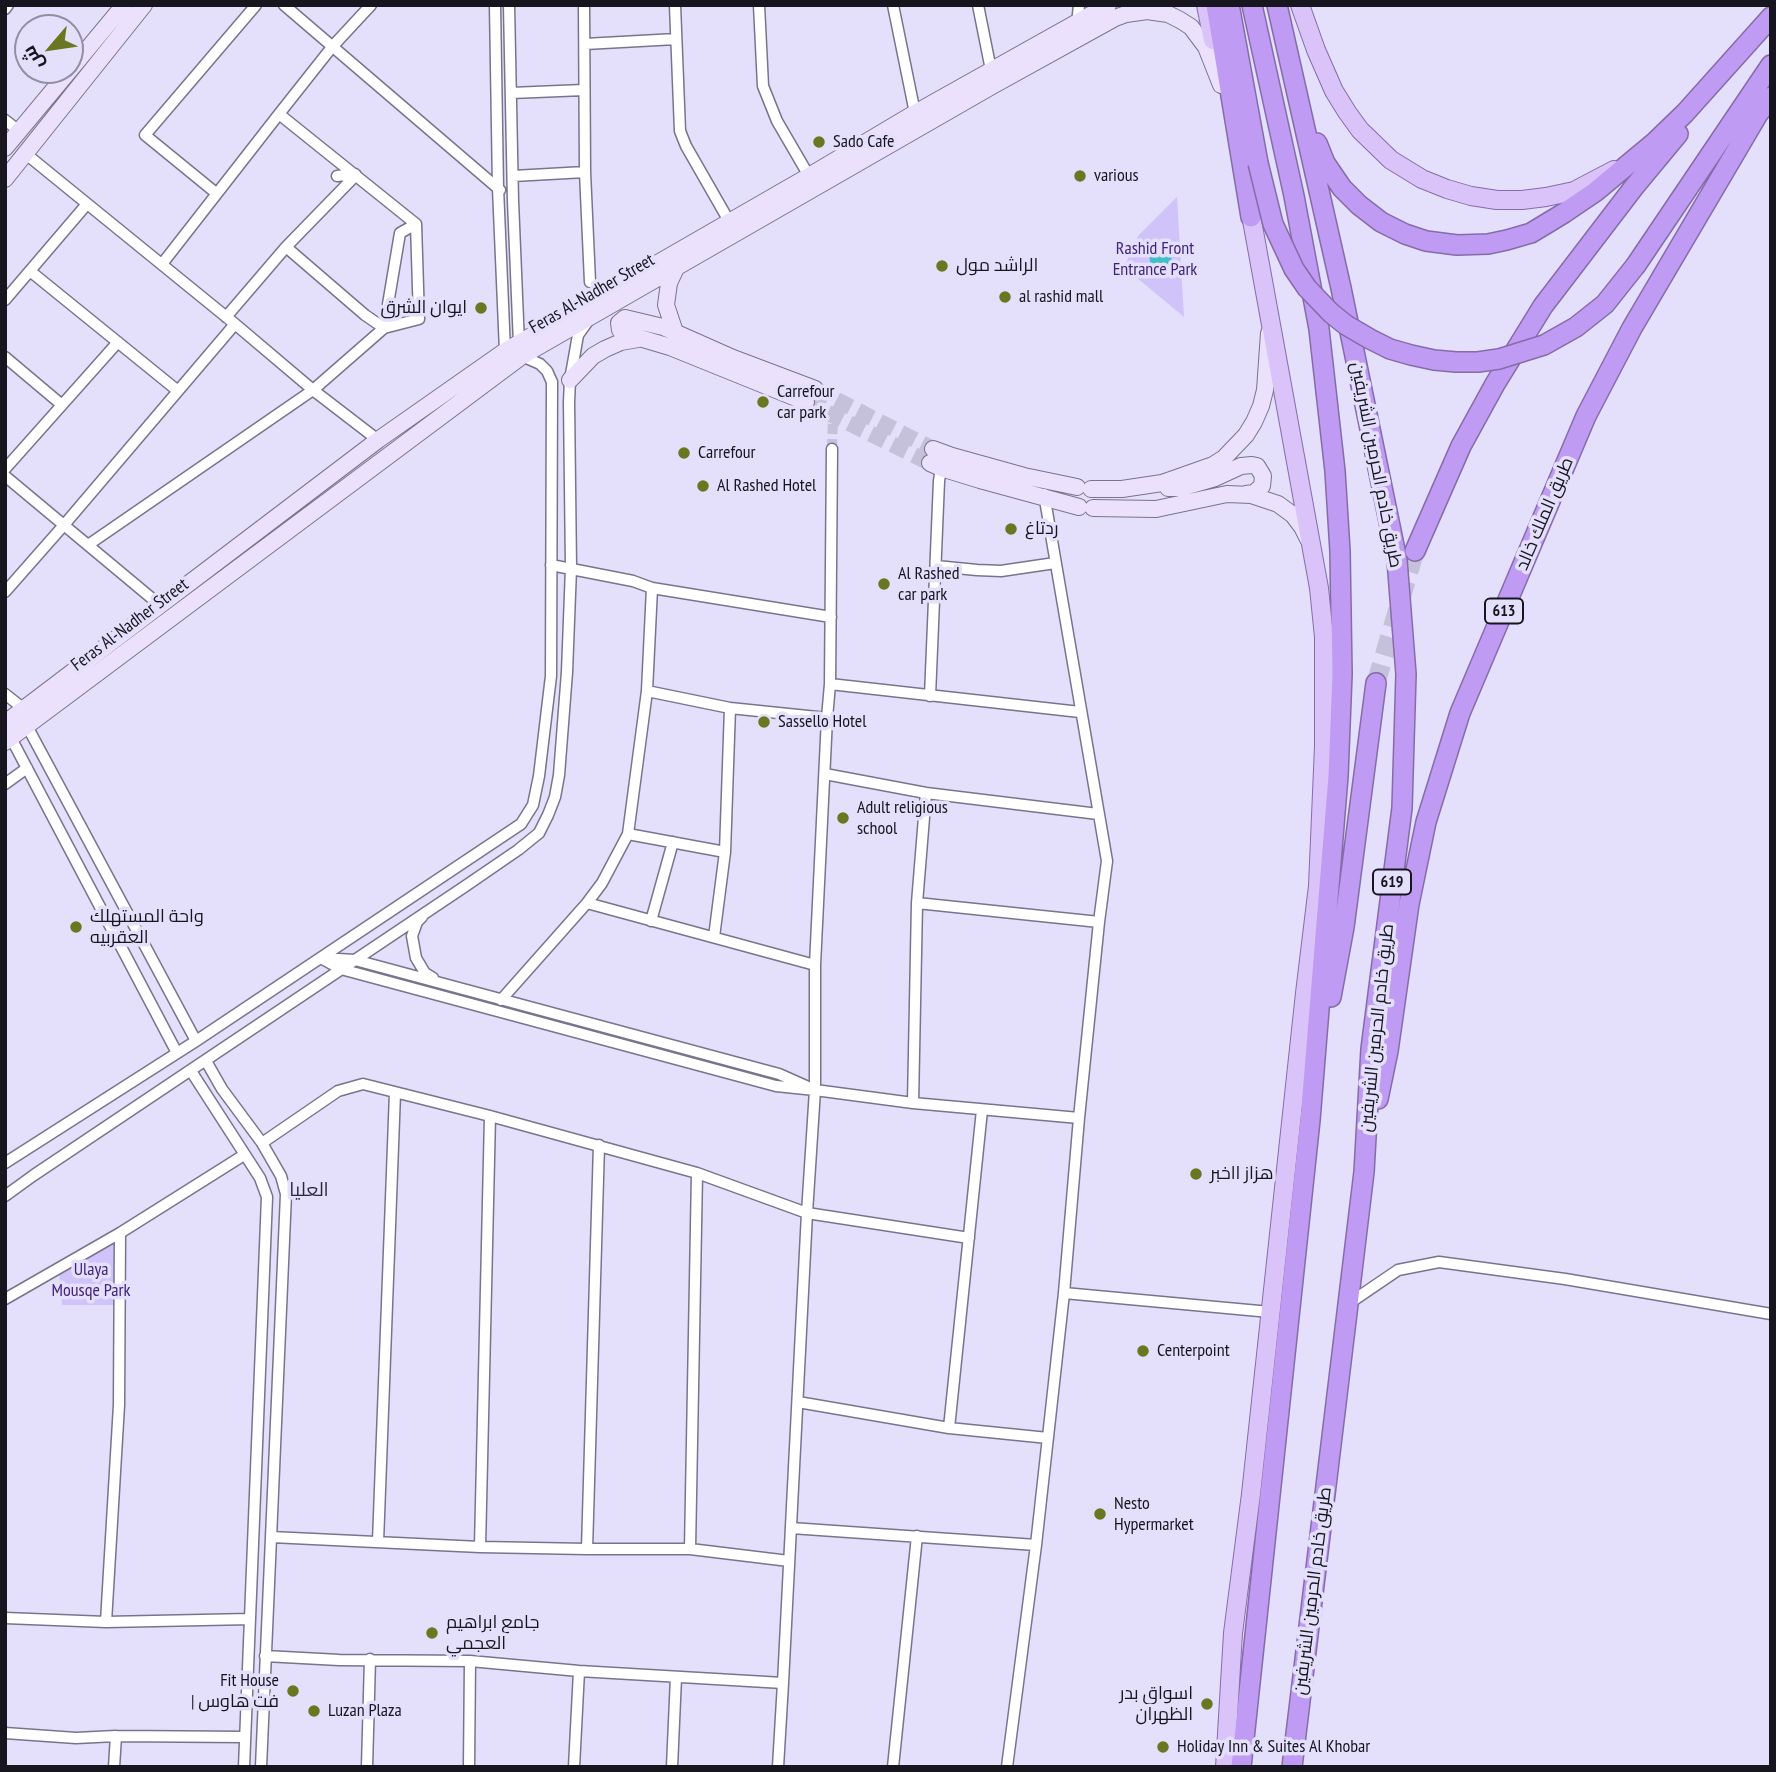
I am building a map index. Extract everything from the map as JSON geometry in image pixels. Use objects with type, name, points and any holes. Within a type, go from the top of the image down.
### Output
[{"type":"highway","points":[[1216,5],[1251,217]]},
{"type":"highway","points":[[1229,5],[1258,163],[1273,224],[1294,268],[1307,288],[1346,325],[1390,349],[1434,360],[1478,362],[1499,359],[1544,345],[1576,327],[1605,304],[1636,265],[1771,65]]},
{"type":"highway","name":"طريق خادم الحرمين الشريفين","points":[[1241,1767],[1310,1119],[1338,776],[1342,674],[1340,551],[1335,471],[1319,329],[1294,196],[1252,5]]},
{"type":"highway","name":"طريق خادم الحرمين الشريفين","points":[[1277,5],[1341,288],[1397,560],[1406,674],[1402,808],[1371,1049],[1364,1172],[1292,1767]]},
{"type":"highway","points":[[1286,48],[1308,120],[1325,163],[1342,188],[1359,205],[1381,222],[1426,241],[1457,245],[1488,244],[1531,233],[1595,192],[1685,113],[1771,18]]},
{"type":"highway","points":[[1415,551],[1461,446],[1543,306],[1634,187],[1771,18]]},
{"type":"highway","name":"طريق الملك خالد","points":[[1364,1172],[1388,1051],[1411,893],[1426,822],[1460,713],[1586,415],[1632,328],[1758,114],[1771,97]]},
{"type":"highway","points":[[1310,1119],[1344,927],[1376,683]]},
{"type":"main road","points":[[1206,5],[1251,217],[1320,588],[1324,636],[1324,746],[1318,886],[1251,1494],[1233,1633],[1225,1767]]},
{"type":"main road","points":[[1300,5],[1334,91],[1360,131],[1391,160],[1422,179],[1447,190],[1471,196],[1522,200],[1574,191],[1638,156]]},
{"type":"street","points":[[84,53],[124,5]]},
{"type":"street","points":[[5,179],[144,5]]},
{"type":"street","points":[[216,193],[145,135],[256,5]]},
{"type":"street","points":[[284,5],[513,201]]},
{"type":"street","points":[[162,264],[332,47],[370,5]]},
{"type":"street","points":[[495,5],[498,188],[515,350]]},
{"type":"street","points":[[509,5],[515,350]]},
{"type":"street","points":[[584,5],[585,172],[590,282]]},
{"type":"street","points":[[675,5],[680,131],[729,221]]},
{"type":"street","points":[[759,5],[763,86],[777,121],[809,176]]},
{"type":"street","points":[[893,5],[915,113]]},
{"type":"street","points":[[978,5],[991,70]]},
{"type":"street","points":[[1077,24],[1079,5]]},
{"type":"street","name":"Feras Al-Nadher Street","points":[[10,724],[378,440],[515,350],[729,221],[1108,5]]},
{"type":"street","name":"Feras Al-Nadher Street","points":[[10,724],[27,726],[515,350],[590,318],[1115,18],[1162,8],[1191,27],[1206,47],[1222,85]]},
{"type":"street","points":[[585,44],[677,39]]},
{"type":"street","points":[[5,148],[58,84]]},
{"type":"street","points":[[511,93],[584,90]]},
{"type":"street","points":[[89,545],[313,390],[384,328],[419,318],[416,225],[279,114]]},
{"type":"street","points":[[5,120],[19,131]]},
{"type":"street","points":[[26,154],[313,390],[378,440]]},
{"type":"street","points":[[513,176],[585,172]]},
{"type":"street","points":[[337,176],[355,175]]},
{"type":"street","points":[[5,592],[178,391],[286,247],[355,175]]},
{"type":"street","points":[[5,300],[87,204]]},
{"type":"street","points":[[384,328],[400,233],[416,225]]},
{"type":"street","points":[[286,247],[384,328]]},
{"type":"street","points":[[675,332],[666,305],[669,283],[676,268]]},
{"type":"street","points":[[30,271],[178,391]]},
{"type":"street","points":[[5,1196],[518,850],[539,833],[555,797],[559,775],[571,568],[570,380],[578,335],[590,318]]},
{"type":"street","points":[[625,318],[644,321],[675,332],[810,395],[623,333],[619,323],[625,318]]},
{"type":"street","points":[[934,460],[985,466],[1042,481],[1084,488],[1122,489],[1171,480],[1213,466],[1246,435],[1261,406],[1265,390],[1269,320]]},
{"type":"street","points":[[570,380],[593,356],[621,342],[639,339]]},
{"type":"street","points":[[5,469],[118,342]]},
{"type":"street","points":[[5,1163],[197,1041],[521,824],[533,805],[551,676],[552,382],[540,364],[515,350]]},
{"type":"street","points":[[5,357],[62,405]]},
{"type":"street","points":[[778,1767],[815,1090],[816,965],[830,684],[832,449]]},
{"type":"street","points":[[934,460],[1044,497],[1086,508],[1156,509],[1227,494],[1264,498],[1293,515],[1312,547]]},
{"type":"street","points":[[930,696],[939,481],[934,460]]},
{"type":"street","points":[[1138,487],[1180,488],[1215,478],[1241,466],[1257,466],[1263,481],[1258,490],[1246,494]]},
{"type":"street","points":[[5,476],[160,606]]},
{"type":"street","points":[[1007,1767],[1048,1438],[1107,861],[1042,481]]},
{"type":"street","points":[[936,566],[1001,571],[1055,563]]},
{"type":"street","points":[[551,565],[634,581],[652,588],[831,617]]},
{"type":"street","points":[[500,1000],[587,903],[602,883],[628,834],[647,691],[652,588]]},
{"type":"street","points":[[830,684],[1080,712]]},
{"type":"street","points":[[647,691],[730,708],[827,718]]},
{"type":"street","points":[[5,694],[10,724],[26,768],[177,1053]]},
{"type":"street","points":[[714,937],[725,852],[730,708]]},
{"type":"street","points":[[27,726],[197,1041]]},
{"type":"street","points":[[5,784],[26,768]]},
{"type":"street","points":[[825,774],[926,793],[1098,814]]},
{"type":"street","points":[[914,1103],[917,903],[926,793]]},
{"type":"street","points":[[628,834],[725,852]]},
{"type":"street","points":[[651,921],[673,842]]},
{"type":"street","points":[[587,903],[816,965]]},
{"type":"street","points":[[917,903],[1099,922]]},
{"type":"street","points":[[426,912],[417,922],[412,936],[416,958],[425,973],[441,984]]},
{"type":"street","points":[[321,958],[355,960],[779,1074],[815,1090]]},
{"type":"street","points":[[321,958],[341,969],[776,1086],[914,1103],[1079,1118]]},
{"type":"street","points":[[206,1061],[222,1089],[262,1143],[281,1176],[286,1194],[261,1767]]},
{"type":"street","points":[[191,1071],[260,1178],[267,1197],[244,1767]]},
{"type":"street","points":[[262,1143],[338,1091],[363,1084],[697,1173],[807,1213],[969,1238]]},
{"type":"street","points":[[378,1542],[395,1093]]},
{"type":"street","points":[[949,1428],[982,1110]]},
{"type":"street","points":[[480,1547],[490,1116]]},
{"type":"street","points":[[587,1549],[599,1146]]},
{"type":"street","points":[[5,1299],[120,1233],[244,1155]]},
{"type":"street","points":[[690,1549],[697,1173]]},
{"type":"street","points":[[106,1622],[119,1405],[120,1233]]},
{"type":"street","points":[[1348,1304],[1398,1270],[1439,1262],[1565,1279],[1771,1314]]},
{"type":"street","points":[[1064,1293],[1270,1312]]},
{"type":"street","points":[[798,1402],[949,1428],[1048,1438]]},
{"type":"street","points":[[791,1528],[1036,1545]]},
{"type":"street","points":[[893,1767],[917,1536]]},
{"type":"street","points":[[271,1537],[480,1547],[690,1549],[789,1561]]},
{"type":"street","points":[[5,1618],[106,1622],[250,1619]]},
{"type":"street","points":[[265,1656],[339,1660],[470,1661],[676,1678],[783,1683]]},
{"type":"street","points":[[367,1767],[370,1659]]},
{"type":"street","points":[[469,1767],[470,1661]]},
{"type":"street","points":[[574,1767],[579,1671]]},
{"type":"street","points":[[672,1767],[676,1678]]},
{"type":"street","points":[[5,1733],[76,1738],[245,1737]]},
{"type":"street","points":[[114,1767],[116,1736]]},
{"type":"green space","name":"Rashid Front Entrance Park","points":[[1177,197],[1184,317],[1124,267],[1138,236]]},
{"type":"green space","name":"Ulaya Mousqe Park","points":[[120,1233],[117,1305],[62,1305],[59,1273]]},
{"type":"shaded area","points":[[1172,250],[1171,268],[1151,268],[1149,254]]},
{"type":"tunnel","points":[[815,389],[933,449]]},
{"type":"tunnel","points":[[806,402],[930,463]]},
{"type":"tunnel","points":[[832,449],[833,416]]},
{"type":"tunnel","points":[[1376,683],[1415,551]]},
{"type":"place","name":"Sado Cafe","points":[[819,142]]},
{"type":"place","name":"various","points":[[1080,176]]},
{"type":"place","name":"الراشد مول","points":[[942,266]]},
{"type":"place","name":"al rashid mall","points":[[1005,297]]},
{"type":"place","name":"ايوان الشرق","points":[[481,308]]},
{"type":"place","name":"Carrefour car park","points":[[763,402]]},
{"type":"place","name":"Carrefour","points":[[684,453]]},
{"type":"place","name":"Al Rashed Hotel","points":[[703,486]]},
{"type":"place","name":"ردتاغ","points":[[1011,529]]},
{"type":"place","name":"Al Rashed car park","points":[[884,584]]},
{"type":"place","name":"Sassello Hotel","points":[[764,722]]},
{"type":"place","name":"Adult religious school","points":[[843,818]]},
{"type":"place","name":"واحة المستهلك العقربيه","points":[[76,927]]},
{"type":"place","name":"هزاز ااخبر","points":[[1196,1174]]},
{"type":"place","name":"Centerpoint","points":[[1143,1351]]},
{"type":"place","name":"Nesto Hypermarket","points":[[1100,1514]]},
{"type":"place","name":"جامع ابراهيم العجمي","points":[[432,1633]]},
{"type":"place","name":"Fit House | فت هاوس","points":[[293,1691]]},
{"type":"place","name":"اسواق بدر الظهران","points":[[1207,1704]]},
{"type":"place","name":"Luzan Plaza","points":[[314,1711]]},
{"type":"place","name":"Holiday Inn & Suites Al Khobar","points":[[1163,1747]]},
{"type":"district","name":"العليا","points":[[309,1191]]}]
